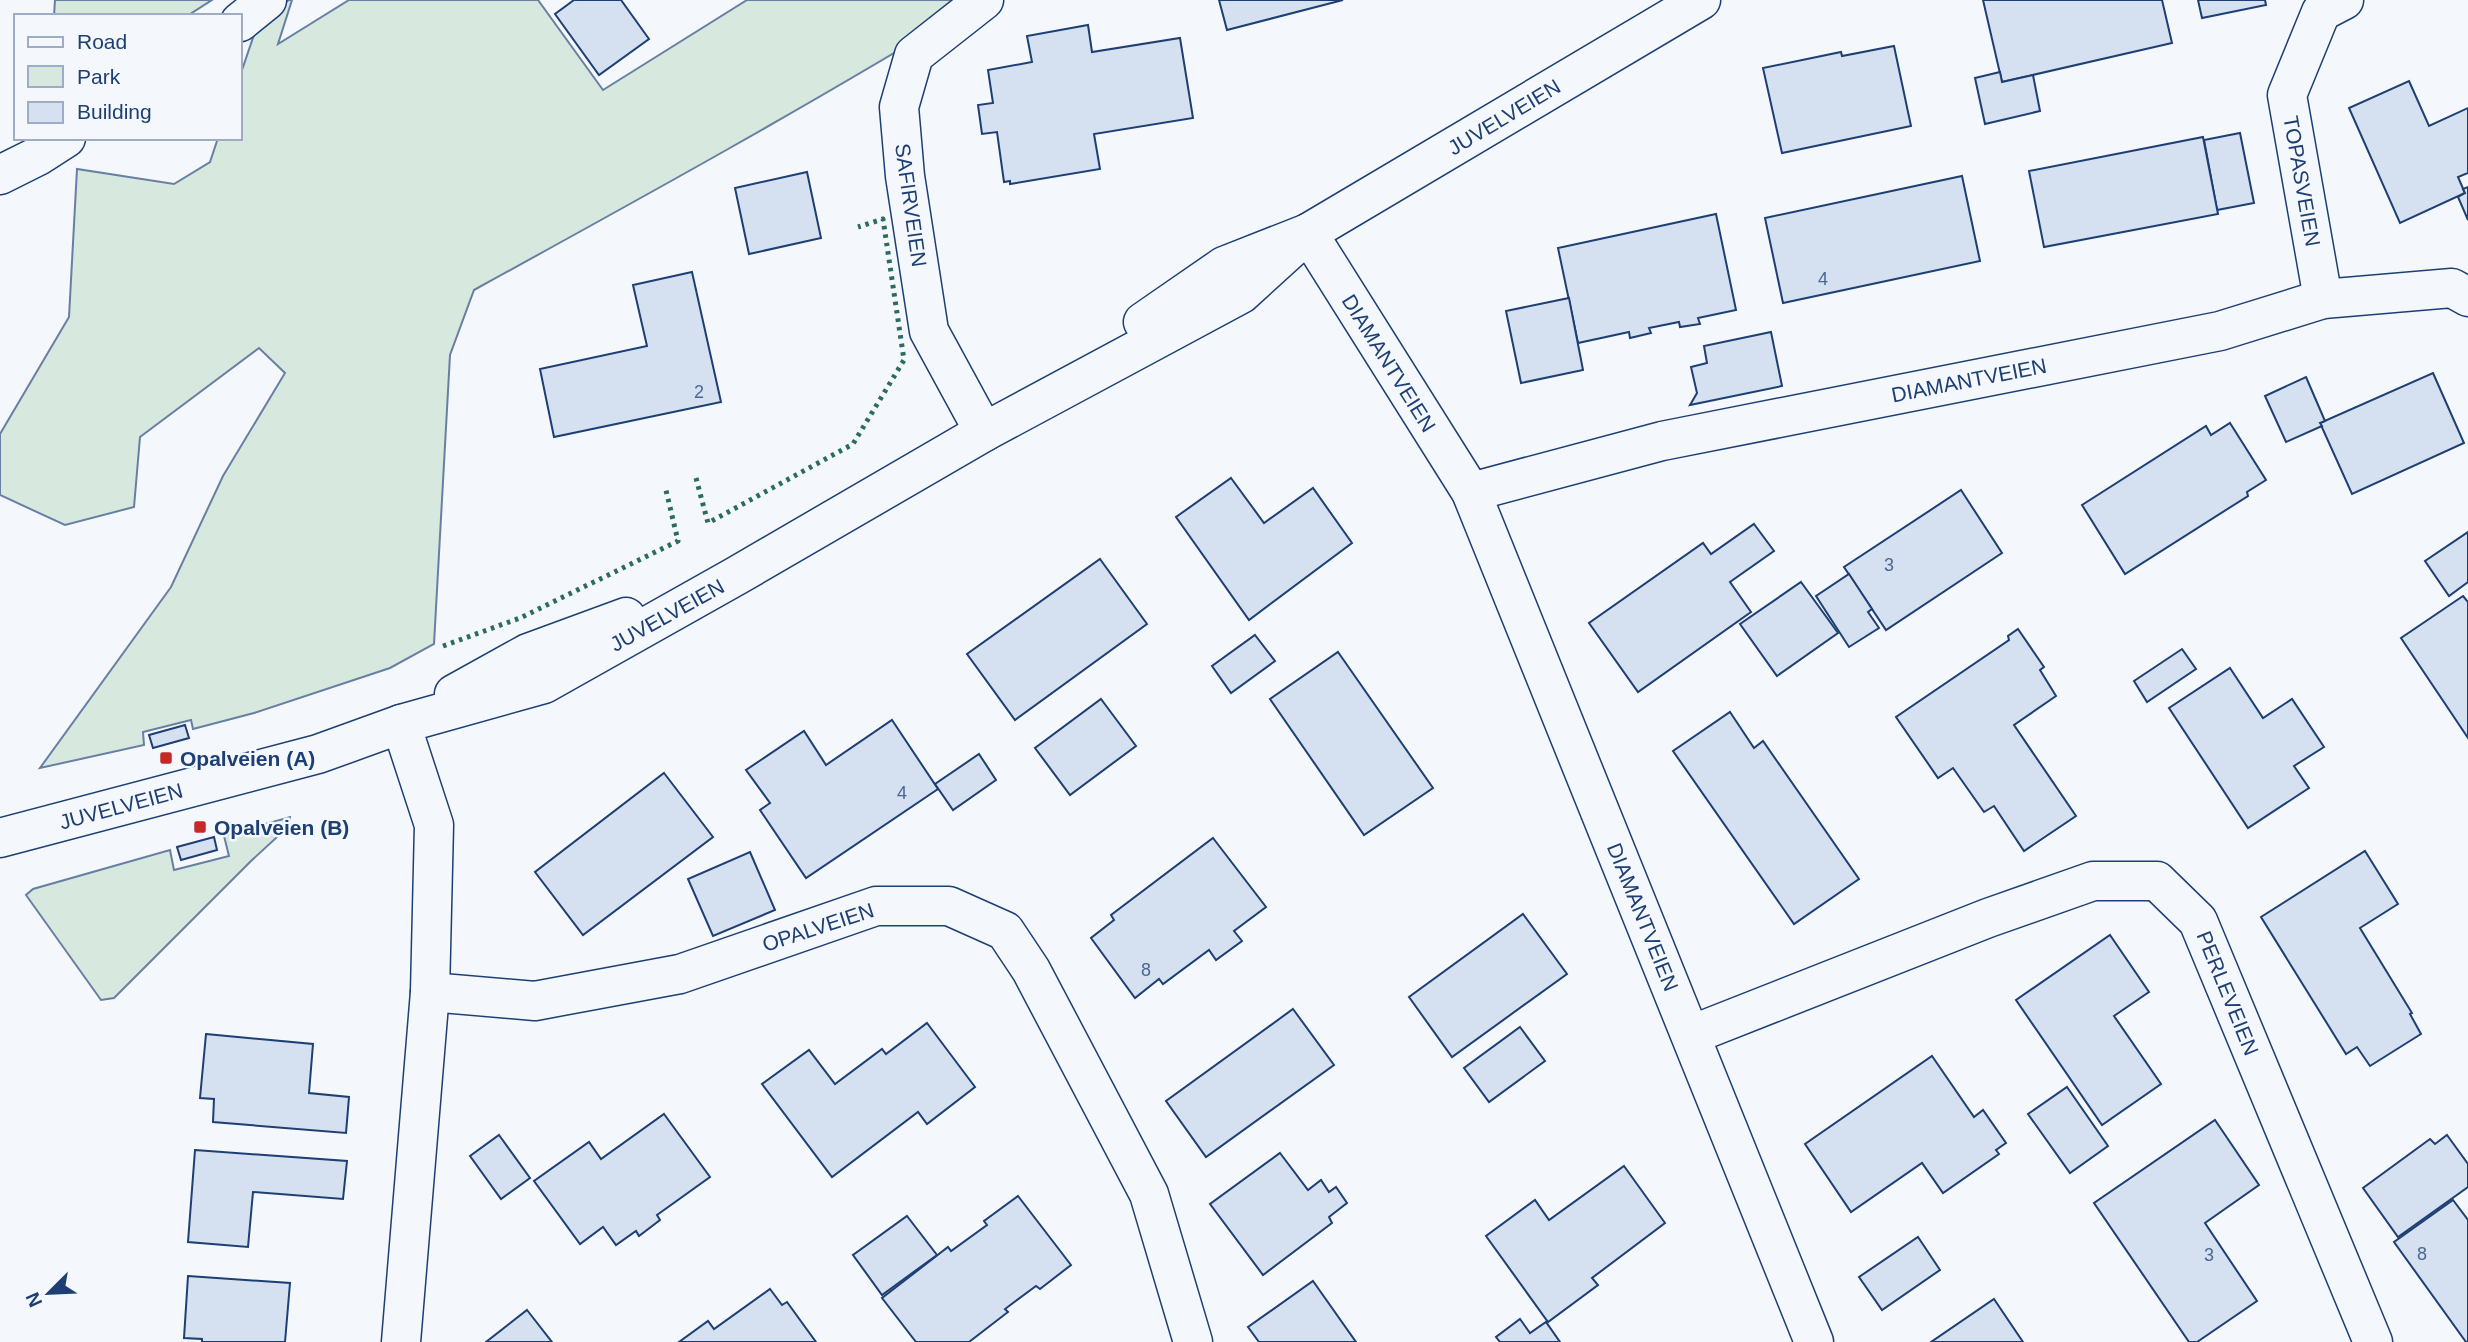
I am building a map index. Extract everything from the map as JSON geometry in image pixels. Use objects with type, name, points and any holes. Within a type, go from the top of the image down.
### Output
[{"type":"street","points":[[242,20],[267,0]]},
{"type":"street","name":"SAFIRVEIEN","points":[[984,0],[914,55],[899,107],[905,176],[929,331],[984,432]]},
{"type":"street","name":"JUVELVEIEN","points":[[0,838],[318,754],[401,724],[528,653],[736,576],[984,432],[1241,294],[1308,233],[1701,0]]},
{"type":"street","name":"TOPASVEIEN","points":[[2323,299],[2287,95],[2320,12],[2344,0]]},
{"type":"street","points":[[0,175],[63,140]]},
{"type":"street","name":"DIAMANTVEIEN","points":[[1308,233],[1471,492],[1814,1342]]},
{"type":"street","name":"DIAMANTVEIEN","points":[[1471,492],[1662,441],[2220,331],[2323,299],[2452,288],[2468,297]]},
{"type":"street","points":[[401,724],[434,825],[430,992],[401,1342]]},
{"type":"street","name":"PERLEVEIEN","points":[[1691,1035],[1987,918],[2093,881],[2157,881],[2198,920],[2373,1342]]},
{"type":"street","name":"OPALVEIEN","points":[[430,992],[535,1001],[680,974],[876,906],[949,906],[1005,931],[1031,970],[1149,1194],[1193,1342]]},
{"type":"green space","points":[[55,0],[212,0],[190,14],[54,14]]},
{"type":"green space","points":[[292,0],[278,44],[349,0],[538,0],[603,90],[747,0],[982,0],[793,112],[474,290],[450,355],[434,644],[390,668],[254,713],[193,729],[191,720],[143,732],[144,745],[40,768],[171,587],[223,476],[285,373],[259,348],[140,437],[134,507],[65,525],[0,495],[0,434],[69,317],[77,169],[174,184],[210,162],[217,140],[242,140],[242,70],[258,23]]},
{"type":"green space","points":[[290,817],[289,826],[114,998],[101,1000],[26,895],[33,889],[170,850],[174,870],[229,856],[224,836]]},
{"type":"building","points":[[574,0],[621,0],[649,39],[599,75],[555,14]]},
{"type":"building","points":[[1219,0],[1343,0],[1227,30]]},
{"type":"building","points":[[1983,0],[2162,0],[2172,43],[2002,82]]},
{"type":"building","points":[[2198,0],[2265,0],[2266,5],[2202,18]]},
{"type":"building","points":[[1088,25],[1092,52],[1180,38],[1193,118],[1094,134],[1100,169],[1010,184],[1010,181],[1004,182],[997,132],[982,134],[978,105],[993,103],[988,70],[1032,62],[1027,36]]},
{"type":"building","points":[[1894,46],[1911,126],[1782,153],[1763,68],[1841,52],[1842,56]]},
{"type":"building","points":[[2000,72],[2002,82],[2033,75],[2040,111],[1985,124],[1975,78]]},
{"type":"building","points":[[2409,81],[2429,126],[2468,108],[2468,173],[2458,177],[2465,193],[2400,223],[2349,108]]},
{"type":"building","points":[[2240,133],[2254,203],[2217,210],[2204,140]]},
{"type":"building","points":[[2203,137],[2218,214],[2044,247],[2029,171]]},
{"type":"building","points":[[807,172],[821,238],[749,254],[735,188]]},
{"type":"building","points":[[1962,176],[1980,261],[1783,303],[1765,218]]},
{"type":"building","points":[[2468,187],[2468,220],[2458,197],[2465,193],[2463,189]]},
{"type":"building","points":[[1716,214],[1736,310],[1698,318],[1700,324],[1680,327],[1679,322],[1649,328],[1651,333],[1630,338],[1629,332],[1578,343],[1558,248]]},
{"type":"building","points":[[692,272],[721,402],[554,437],[540,369],[647,346],[633,285]]},
{"type":"building","points":[[1569,298],[1583,370],[1521,383],[1506,311]]},
{"type":"building","points":[[1771,332],[1782,386],[1690,405],[1697,393],[1691,367],[1707,363],[1704,346]]},
{"type":"building","points":[[2433,373],[2464,443],[2352,494],[2320,423]]},
{"type":"building","points":[[2306,377],[2325,421],[2320,423],[2322,426],[2286,442],[2265,396]]},
{"type":"building","points":[[2230,423],[2266,480],[2247,492],[2248,496],[2125,574],[2082,505],[2206,426],[2211,435]]},
{"type":"building","points":[[1231,478],[1264,523],[1313,488],[1352,543],[1249,620],[1176,517]]},
{"type":"building","points":[[1961,490],[2002,553],[1886,630],[1844,567]]},
{"type":"building","points":[[1754,524],[1774,551],[1730,582],[1751,612],[1638,692],[1589,623],[1703,543],[1711,554]]},
{"type":"building","points":[[2468,532],[2468,582],[2449,596],[2425,561]]},
{"type":"building","points":[[1100,559],[1147,624],[1015,720],[967,654]]},
{"type":"building","points":[[1849,574],[1872,609],[1868,612],[1879,628],[1849,647],[1816,596]]},
{"type":"building","points":[[1801,582],[1838,633],[1777,676],[1740,624]]},
{"type":"building","points":[[2463,596],[2468,602],[2468,738],[2401,638]]},
{"type":"building","points":[[2018,629],[2044,667],[2040,670],[2056,696],[2014,725],[2076,816],[2024,851],[1994,806],[1984,812],[1953,768],[1938,778],[1896,717],[2009,640],[2008,636]]},
{"type":"building","points":[[1255,635],[1275,661],[1231,693],[1212,666]]},
{"type":"building","points":[[2182,649],[2196,669],[2147,702],[2134,681]]},
{"type":"building","points":[[1338,652],[1433,788],[1364,835],[1270,699]]},
{"type":"building","points":[[2230,668],[2263,718],[2292,699],[2324,747],[2294,766],[2309,788],[2248,828],[2169,708]]},
{"type":"building","points":[[1101,699],[1136,746],[1070,795],[1035,748]]},
{"type":"building","points":[[1730,712],[1754,748],[1763,741],[1859,879],[1794,924],[1673,751]]},
{"type":"building","points":[[892,720],[938,789],[806,878],[760,810],[770,803],[746,770],[804,731],[826,765]]},
{"type":"building","points":[[185,725],[189,738],[153,748],[149,735]]},
{"type":"building","points":[[979,754],[996,780],[953,810],[935,784]]},
{"type":"building","points":[[664,773],[713,837],[583,935],[535,872]]},
{"type":"building","points":[[214,837],[217,850],[181,860],[177,847]]},
{"type":"building","points":[[1213,838],[1266,907],[1234,931],[1242,941],[1216,960],[1209,950],[1163,984],[1159,979],[1135,998],[1091,938],[1114,920],[1111,915]]},
{"type":"building","points":[[2365,851],[2398,904],[2360,928],[2412,1013],[2410,1014],[2421,1034],[2370,1066],[2357,1047],[2346,1054],[2261,917]]},
{"type":"building","points":[[750,852],[775,910],[713,936],[688,879]]},
{"type":"building","points":[[1523,914],[1567,974],[1452,1057],[1409,997]]},
{"type":"building","points":[[2110,935],[2149,992],[2114,1016],[2161,1084],[2102,1125],[2016,1000]]},
{"type":"building","points":[[1293,1009],[1334,1065],[1206,1157],[1166,1101]]},
{"type":"building","points":[[927,1023],[975,1087],[927,1124],[918,1112],[832,1177],[762,1084],[809,1050],[835,1084],[882,1049],[886,1054]]},
{"type":"building","points":[[1520,1027],[1545,1061],[1489,1102],[1464,1068]]},
{"type":"building","points":[[206,1034],[313,1044],[309,1093],[349,1097],[346,1133],[213,1122],[214,1099],[200,1098]]},
{"type":"building","points":[[1932,1056],[1974,1117],[1983,1110],[2006,1143],[1996,1150],[1999,1154],[1943,1193],[1922,1163],[1851,1212],[1805,1144]]},
{"type":"building","points":[[2067,1087],[2108,1146],[2070,1173],[2028,1114]]},
{"type":"building","points":[[664,1114],[710,1177],[657,1215],[660,1220],[639,1236],[636,1231],[616,1245],[603,1227],[580,1244],[534,1181],[589,1142],[601,1159]]},
{"type":"building","points":[[2215,1120],[2259,1185],[2205,1223],[2257,1301],[2197,1342],[2189,1342],[2094,1203]]},
{"type":"building","points":[[499,1135],[530,1178],[501,1199],[470,1156]]},
{"type":"building","points":[[2447,1135],[2468,1164],[2468,1187],[2398,1237],[2363,1188],[2430,1139],[2435,1144]]},
{"type":"building","points":[[195,1150],[347,1161],[343,1199],[253,1192],[248,1247],[188,1242]]},
{"type":"building","points":[[1280,1153],[1308,1190],[1321,1180],[1329,1192],[1336,1187],[1347,1203],[1329,1217],[1332,1223],[1263,1275],[1210,1204]]},
{"type":"building","points":[[1624,1166],[1665,1223],[1592,1278],[1598,1285],[1548,1322],[1486,1236],[1535,1200],[1549,1220]]},
{"type":"building","points":[[1018,1196],[1071,1265],[1040,1289],[1036,1286],[1005,1309],[1008,1312],[969,1342],[916,1342],[882,1298],[948,1247],[951,1251],[987,1225],[984,1221]]},
{"type":"building","points":[[2453,1200],[2468,1220],[2468,1342],[2394,1242]]},
{"type":"building","points":[[907,1216],[937,1255],[882,1295],[853,1255]]},
{"type":"building","points":[[1918,1237],[1940,1270],[1882,1310],[1859,1277]]},
{"type":"building","points":[[188,1276],[290,1283],[285,1342],[202,1342],[202,1339],[184,1338]]},
{"type":"building","points":[[1313,1281],[1356,1342],[1259,1342],[1248,1327]]},
{"type":"building","points":[[770,1289],[782,1305],[787,1302],[816,1342],[679,1342],[708,1321],[714,1329]]},
{"type":"building","points":[[1994,1299],[2023,1342],[1931,1342]]},
{"type":"building","points":[[527,1310],[552,1342],[486,1342]]},
{"type":"building","points":[[1520,1319],[1530,1333],[1546,1322],[1560,1342],[1500,1342],[1496,1337]]},
{"type":"hedge","points":[[696,478],[708,523],[853,444],[904,360],[883,219],[858,227]]},
{"type":"hedge","points":[[443,646],[520,618],[678,541],[665,486]]},
{"type":"place","name":"Opalveien (A)","points":[[166,758]]},
{"type":"place","name":"Opalveien (B)","points":[[200,827]]}]
